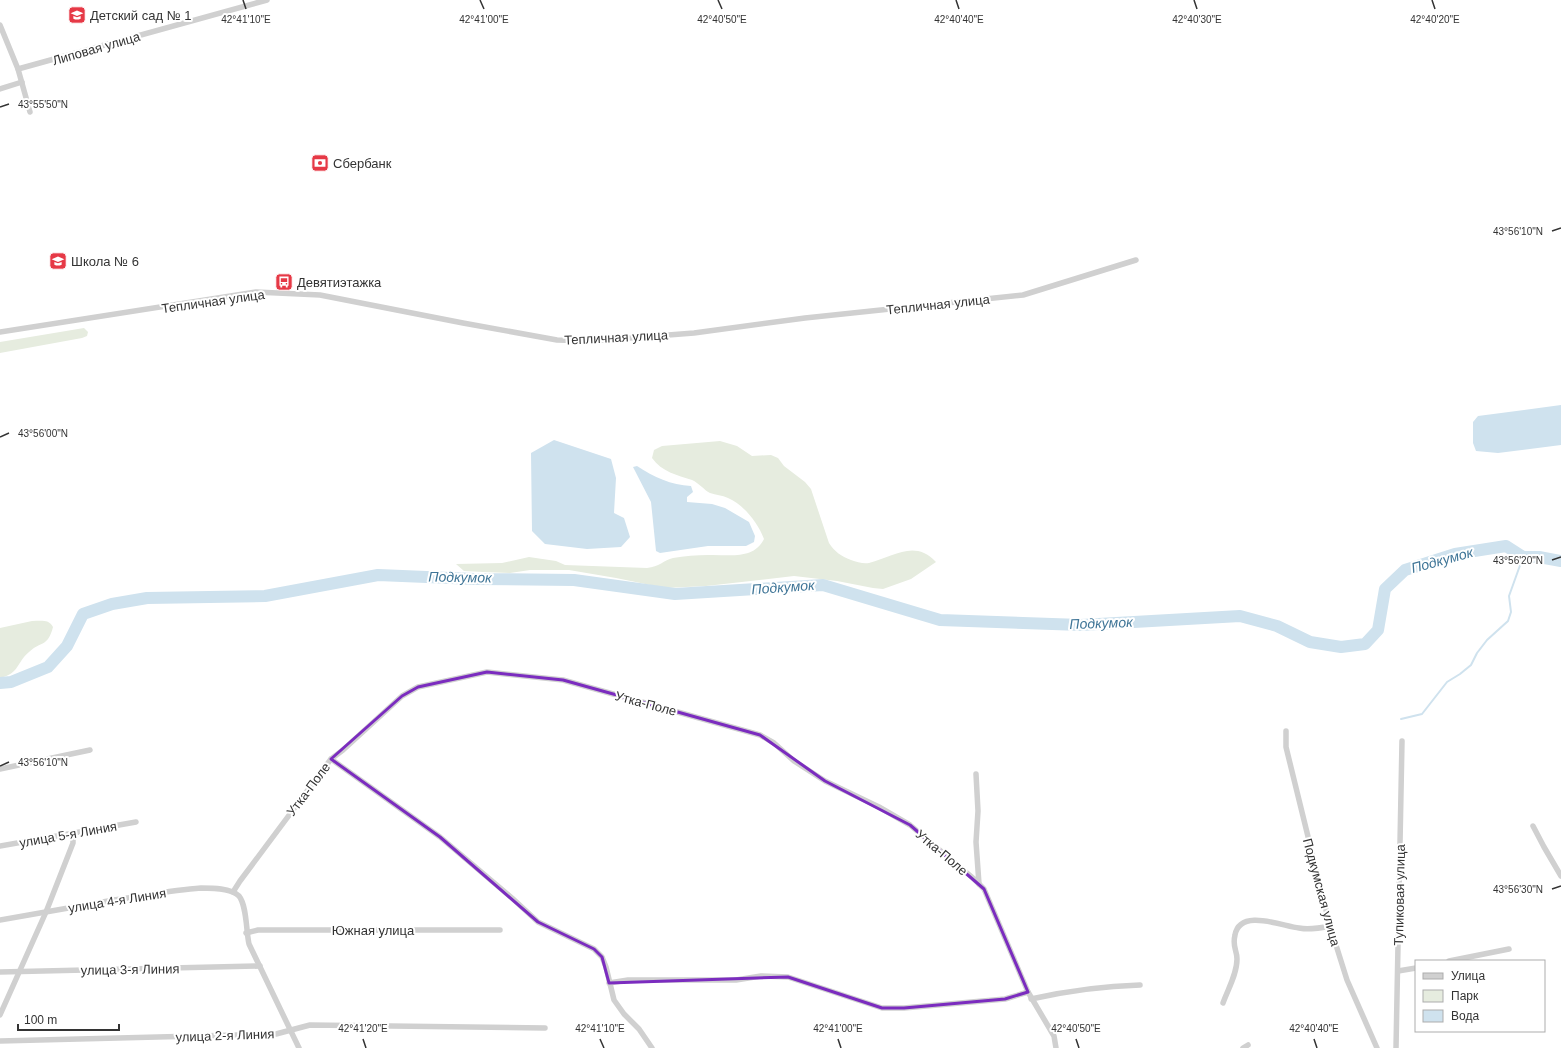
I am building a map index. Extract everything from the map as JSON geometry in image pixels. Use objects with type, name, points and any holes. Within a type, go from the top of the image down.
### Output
[{"type":"street","name":"Липовая улица","points":[[18,69],[267,0]]},
{"type":"street","points":[[0,25],[18,69],[30,112]]},
{"type":"street","points":[[0,89],[22,82]]},
{"type":"street","name":"Тепличная улица","points":[[0,332],[256,292],[320,295],[557,340],[591,341],[694,333],[805,318],[1023,295],[1136,260]]},
{"type":"street","name":"Утка-Поле","points":[[233,892],[331,759],[343,750],[402,696],[418,686],[487,672],[563,680],[760,735],[774,743],[794,761],[825,782],[879,807],[910,825],[984,889],[1031,999],[1054,1036],[1056,1048]]},
{"type":"street","name":"Подкумская улица","points":[[1286,731],[1286,747],[1330,926],[1347,980],[1377,1048]]},
{"type":"street","name":"Тупиковая улица","points":[[1396,1048],[1402,742]]},
{"type":"street","points":[[0,769],[90,750]]},
{"type":"street","points":[[331,759],[440,837],[538,922],[594,949],[602,957],[606,967],[614,1000],[624,1014],[639,1029],[652,1048]]},
{"type":"street","points":[[976,774],[978,811],[976,842],[979,884]]},
{"type":"street","name":"улица 5-я Линия","points":[[0,846],[136,822]]},
{"type":"street","points":[[1533,826],[1561,876]]},
{"type":"street","points":[[0,1015],[46,912],[73,843],[73,833]]},
{"type":"street","name":"улица 4-я Линия","points":[[0,920],[169,892],[203,888],[233,892]]},
{"type":"street","points":[[233,892],[239,897],[244,906],[246,933],[249,944],[299,1048]]},
{"type":"street","points":[[1223,1003],[1234,974],[1237,958],[1233,945],[1235,934],[1240,925],[1250,920],[1263,920],[1300,928],[1314,929],[1330,926]]},
{"type":"street","name":"Южная улица","points":[[246,933],[258,930],[500,930]]},
{"type":"street","points":[[1454,960],[1510,949]]},
{"type":"street","name":"улица 3-я Линия","points":[[0,972],[260,966]]},
{"type":"street","points":[[1398,971],[1415,968]]},
{"type":"street","points":[[609,983],[628,980],[736,980],[761,976],[788,977],[882,1008],[904,1008],[1005,999],[1028,992]]},
{"type":"street","points":[[1031,999],[1063,992],[1113,986],[1140,985]]},
{"type":"street","name":"улица 2-я Линия","points":[[0,1041],[276,1034],[310,1025],[545,1028]]},
{"type":"highlighted area","points":[[487,672],[563,680],[760,735],[825,781],[910,825],[984,889],[1028,992],[1005,999],[904,1008],[882,1008],[788,977],[609,983],[602,957],[594,949],[538,922],[440,837],[331,759],[402,696],[418,687]]},
{"type":"green space","points":[[84,328],[88,332],[87,336],[82,338],[0,353],[0,342]]},
{"type":"green space","points":[[720,441],[737,446],[752,456],[771,455],[778,458],[784,466],[805,482],[811,489],[829,543],[844,557],[862,563],[869,563],[895,554],[912,551],[928,555],[936,562],[911,579],[883,589],[837,581],[794,576],[706,586],[665,588],[569,570],[530,570],[510,573],[464,571],[456,564],[502,563],[529,557],[556,561],[565,565],[647,568],[677,557],[699,555],[739,555],[753,551],[764,539],[750,515],[740,505],[724,496],[710,493],[695,481],[675,475],[665,470],[652,458],[654,450],[662,446]]},
{"type":"green space","points":[[32,621],[44,621],[51,624],[53,627],[49,638],[44,643],[29,652],[15,670],[0,678],[0,628]]},
{"type":"water","points":[[1561,405],[1561,445],[1498,453],[1476,451],[1473,443],[1473,422],[1478,416]]},
{"type":"water","points":[[554,440],[611,459],[616,478],[614,513],[624,518],[630,537],[621,547],[587,549],[545,544],[532,531],[531,453]]},
{"type":"water","points":[[637,466],[663,480],[691,486],[693,492],[687,497],[687,502],[712,504],[725,508],[749,522],[755,536],[754,542],[746,546],[708,546],[660,553],[656,551],[651,502],[633,467]]},
{"type":"waterway","name":"Подкумок","points":[[0,683],[11,682],[48,667],[67,646],[83,614],[112,604],[147,598],[265,596],[378,575],[475,579],[574,580],[675,594],[823,585],[940,620],[1081,625],[1240,616],[1277,626],[1310,642],[1341,647],[1365,644],[1378,630],[1385,589],[1405,570],[1455,554],[1506,546],[1523,557],[1539,557],[1561,561]]},
{"type":"waterway","points":[[1401,719],[1422,714],[1447,682],[1471,665],[1477,653],[1487,640],[1508,621],[1511,612],[1509,596],[1523,557]]},
{"type":"place","name":"Детский сад № 1","points":[[77,15]]},
{"type":"place","name":"Сбербанк","points":[[320,163]]},
{"type":"place","name":"Школа № 6","points":[[58,261]]},
{"type":"place","name":"Девятиэтажка","points":[[284,282]]}]
